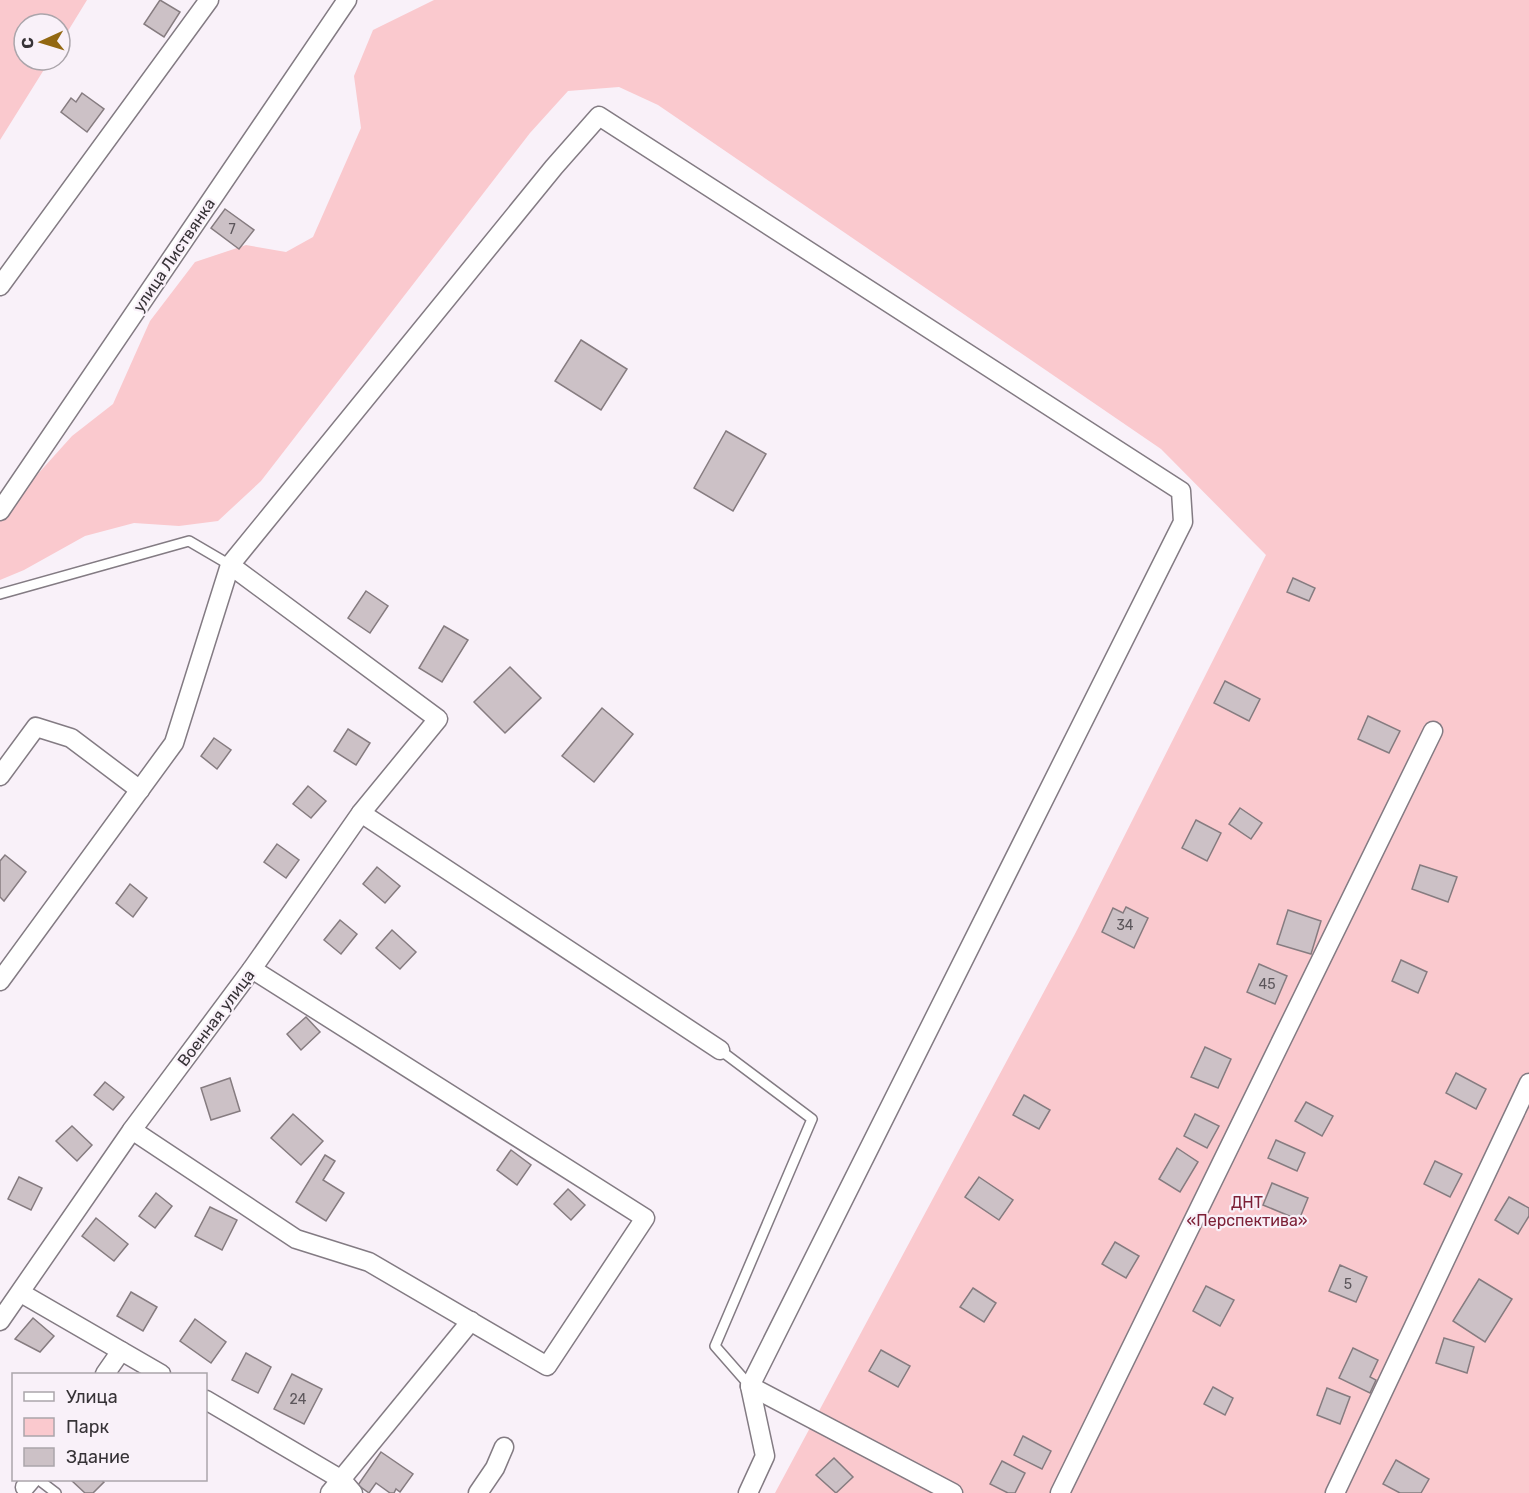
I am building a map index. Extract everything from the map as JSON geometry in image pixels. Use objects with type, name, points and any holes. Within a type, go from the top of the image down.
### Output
[{"type":"street","points":[[0,286],[209,0]]},
{"type":"street","name":"улица Листвянка","points":[[0,511],[347,0]]},
{"type":"street","points":[[0,981],[174,743],[230,565],[554,167],[599,116],[1181,491],[1184,522],[750,1386],[765,1456],[748,1493]]},
{"type":"street","name":"Военная улица","points":[[0,1321],[132,1130],[252,969],[361,813],[438,719],[230,565]]},
{"type":"street","points":[[0,776],[36,727],[71,738],[140,790]]},
{"type":"street","points":[[1060,1493],[1433,731]]},
{"type":"street","points":[[361,813],[720,1050]]},
{"type":"street","points":[[132,1130],[296,1239],[369,1262],[547,1366],[645,1218],[252,969]]},
{"type":"street","points":[[1335,1493],[1529,1083]]},
{"type":"street","points":[[21,1293],[159,1373]]},
{"type":"street","points":[[207,1401],[342,1488],[471,1321]]},
{"type":"street","points":[[106,1373],[121,1351]]},
{"type":"street","points":[[750,1386],[953,1493]]},
{"type":"street","points":[[478,1493],[495,1468],[504,1447]]},
{"type":"lane","points":[[0,594],[189,541],[230,565]]},
{"type":"lane","points":[[720,1050],[812,1119],[715,1346],[750,1386]]},
{"type":"lane","points":[[31,1482],[56,1493]]},
{"type":"green space","points":[[0,0],[87,0],[72,24],[72,12],[12,12],[12,72],[42,72],[0,140]]},
{"type":"green space","name":"ДНТ «Перспектива»","points":[[434,0],[1529,0],[1529,1493],[775,1493],[1076,932],[1266,555],[1161,449],[658,105],[619,87],[568,91],[530,133],[261,481],[218,521],[179,526],[134,523],[85,536],[24,570],[0,580],[0,516],[72,436],[113,404],[150,321],[195,262],[246,245],[286,252],[313,237],[361,128],[354,76],[373,30]]},
{"type":"building","points":[[160,0],[180,12],[164,37],[144,24]]},
{"type":"building","points":[[82,93],[104,109],[87,132],[61,112],[71,98],[76,102]]},
{"type":"building","points":[[225,209],[254,230],[239,249],[211,228]]},
{"type":"building","points":[[581,340],[627,369],[601,410],[555,381]]},
{"type":"building","points":[[726,431],[766,454],[733,511],[694,488]]},
{"type":"building","points":[[1293,578],[1315,588],[1309,601],[1287,592]]},
{"type":"building","points":[[366,591],[388,606],[370,633],[348,618]]},
{"type":"building","points":[[444,626],[468,640],[442,682],[419,668]]},
{"type":"building","points":[[510,667],[541,698],[505,733],[474,702]]},
{"type":"building","points":[[1225,681],[1260,699],[1249,721],[1214,703]]},
{"type":"building","points":[[602,708],[633,734],[594,782],[562,756]]},
{"type":"building","points":[[1368,716],[1400,731],[1389,753],[1358,739]]},
{"type":"building","points":[[348,729],[370,743],[356,765],[334,751]]},
{"type":"building","points":[[214,738],[231,750],[217,769],[201,756]]},
{"type":"building","points":[[308,786],[326,801],[311,818],[293,804]]},
{"type":"building","points":[[1240,808],[1262,823],[1251,839],[1229,824]]},
{"type":"building","points":[[1196,820],[1221,833],[1207,861],[1182,848]]},
{"type":"building","points":[[277,844],[299,860],[286,878],[264,862]]},
{"type":"building","points":[[5,855],[26,872],[4,901],[0,897],[0,861]]},
{"type":"building","points":[[1420,865],[1457,877],[1448,902],[1412,889]]},
{"type":"building","points":[[377,867],[400,886],[385,903],[363,884]]},
{"type":"building","points":[[130,884],[147,898],[133,917],[116,903]]},
{"type":"building","points":[[1126,907],[1148,918],[1134,948],[1102,932],[1113,908],[1123,913]]},
{"type":"building","points":[[1288,910],[1321,921],[1311,954],[1277,944]]},
{"type":"building","points":[[340,920],[357,934],[341,954],[324,940]]},
{"type":"building","points":[[392,930],[416,952],[400,969],[376,948]]},
{"type":"building","points":[[1401,960],[1427,972],[1418,993],[1392,981]]},
{"type":"building","points":[[1259,964],[1287,976],[1275,1004],[1247,992]]},
{"type":"building","points":[[306,1017],[320,1032],[301,1050],[287,1034]]},
{"type":"building","points":[[1205,1047],[1231,1059],[1218,1088],[1191,1077]]},
{"type":"building","points":[[1456,1073],[1486,1089],[1476,1109],[1446,1093]]},
{"type":"building","points":[[230,1078],[240,1111],[211,1120],[201,1088]]},
{"type":"building","points":[[105,1082],[124,1097],[113,1110],[94,1095]]},
{"type":"building","points":[[1024,1095],[1050,1110],[1039,1129],[1013,1115]]},
{"type":"building","points":[[1306,1102],[1333,1116],[1322,1136],[1295,1121]]},
{"type":"building","points":[[293,1114],[323,1141],[301,1165],[271,1138]]},
{"type":"building","points":[[1195,1114],[1219,1126],[1207,1148],[1184,1136]]},
{"type":"building","points":[[72,1126],[92,1145],[77,1161],[56,1141]]},
{"type":"building","points":[[1276,1140],[1305,1153],[1297,1171],[1268,1158]]},
{"type":"building","points":[[1177,1148],[1198,1162],[1180,1192],[1159,1179]]},
{"type":"building","points":[[511,1150],[531,1165],[517,1185],[497,1170]]},
{"type":"building","points":[[325,1155],[335,1161],[323,1180],[344,1193],[326,1221],[296,1202]]},
{"type":"building","points":[[1435,1161],[1462,1174],[1450,1197],[1424,1184]]},
{"type":"building","points":[[19,1177],[42,1188],[31,1210],[8,1199]]},
{"type":"building","points":[[979,1177],[1013,1200],[999,1220],[965,1197]]},
{"type":"building","points":[[1272,1183],[1308,1198],[1299,1220],[1263,1205]]},
{"type":"building","points":[[568,1189],[585,1205],[571,1220],[554,1204]]},
{"type":"building","points":[[156,1193],[172,1206],[155,1228],[139,1216]]},
{"type":"building","points":[[1509,1197],[1529,1208],[1529,1216],[1518,1234],[1495,1220]]},
{"type":"building","points":[[210,1207],[237,1220],[222,1250],[195,1236]]},
{"type":"building","points":[[96,1218],[128,1244],[114,1261],[82,1236]]},
{"type":"building","points":[[1115,1242],[1139,1256],[1126,1278],[1102,1264]]},
{"type":"building","points":[[1340,1265],[1367,1277],[1356,1302],[1329,1291]]},
{"type":"building","points":[[1479,1279],[1512,1299],[1485,1342],[1453,1321]]},
{"type":"building","points":[[1206,1286],[1234,1300],[1220,1326],[1193,1311]]},
{"type":"building","points":[[973,1288],[996,1303],[984,1322],[960,1307]]},
{"type":"building","points":[[131,1292],[157,1307],[143,1331],[117,1316]]},
{"type":"building","points":[[33,1318],[54,1336],[40,1352],[15,1339]]},
{"type":"building","points":[[195,1319],[226,1342],[211,1363],[180,1341]]},
{"type":"building","points":[[1444,1338],[1474,1347],[1467,1373],[1436,1363]]},
{"type":"building","points":[[1353,1348],[1378,1360],[1370,1377],[1376,1380],[1370,1393],[1339,1378]]},
{"type":"building","points":[[881,1350],[910,1366],[898,1387],[869,1371]]},
{"type":"building","points":[[246,1353],[271,1367],[258,1393],[232,1380]]},
{"type":"building","points":[[292,1374],[322,1389],[304,1424],[274,1409]]},
{"type":"building","points":[[1213,1387],[1233,1398],[1225,1415],[1204,1404]]},
{"type":"building","points":[[1327,1388],[1350,1397],[1340,1424],[1317,1415]]},
{"type":"building","points":[[1023,1436],[1051,1451],[1042,1469],[1014,1455]]},
{"type":"building","points":[[381,1452],[413,1474],[400,1492],[396,1489],[394,1493],[390,1493],[376,1483],[369,1493],[358,1485]]},
{"type":"building","points":[[834,1458],[853,1477],[836,1493],[816,1475]]},
{"type":"building","points":[[1396,1460],[1429,1479],[1421,1493],[1400,1493],[1383,1484]]},
{"type":"building","points":[[1002,1461],[1025,1473],[1015,1493],[1008,1493],[990,1484]]},
{"type":"building","points":[[72,1481],[104,1482],[93,1493],[85,1493]]}]
